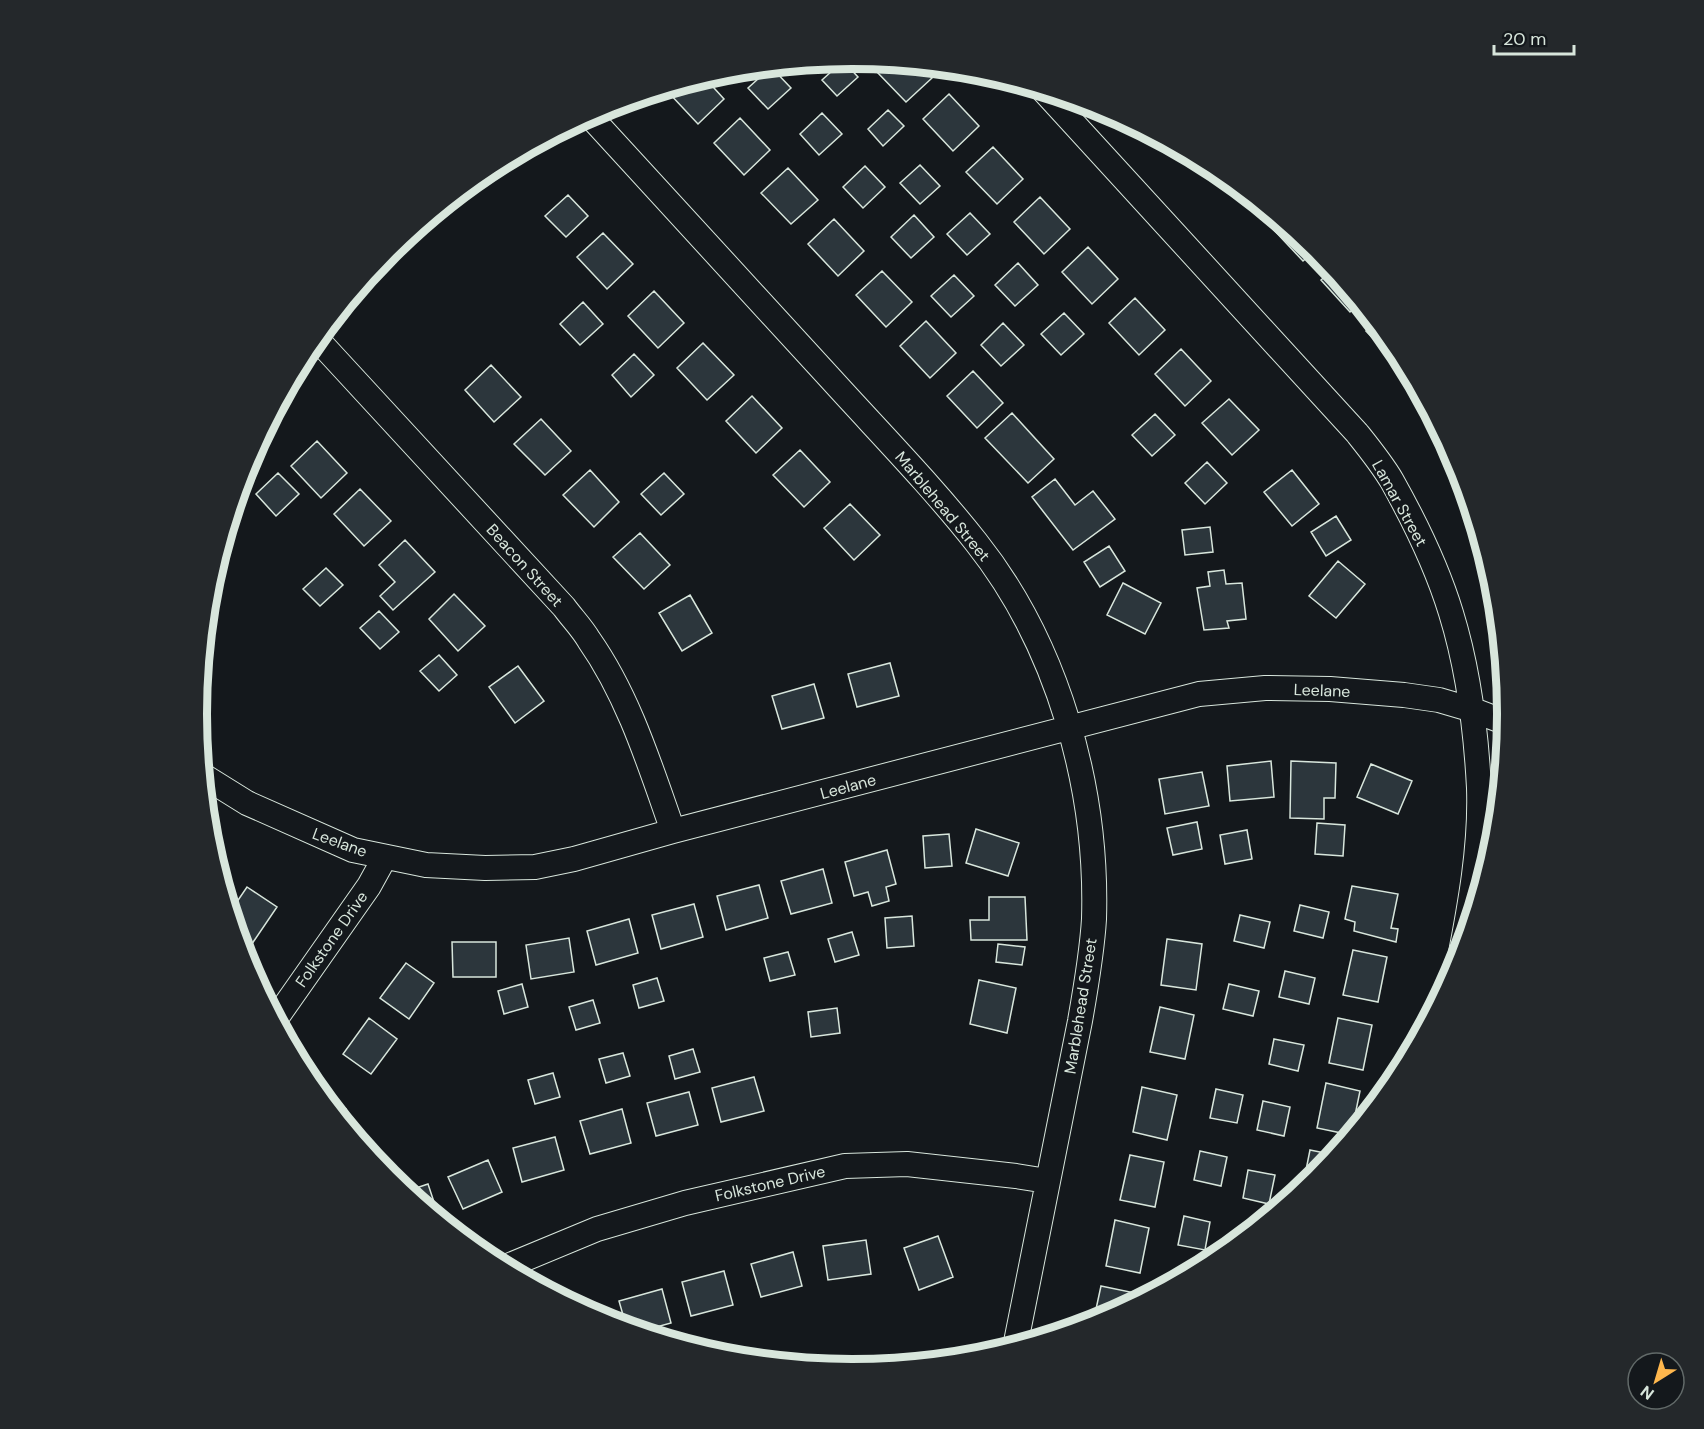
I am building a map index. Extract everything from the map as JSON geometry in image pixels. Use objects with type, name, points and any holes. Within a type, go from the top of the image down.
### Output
[{"type":"street","name":"Lamar Street","points":[[1052,101],[1357,433],[1390,479],[1433,564],[1452,614],[1473,710],[1479,790],[1471,897]]},
{"type":"street","name":"Marblehead Street","points":[[596,122],[904,459],[977,543],[1015,600],[1035,638],[1048,666],[1070,729],[1082,777],[1089,823],[1094,918],[1080,1021],[1017,1339]]},
{"type":"street","name":"Beacon Street","points":[[323,345],[564,607],[590,640],[622,698],[648,760],[673,831]]},
{"type":"street","name":"Leelane","points":[[210,780],[247,803],[353,850],[426,865],[485,868],[535,867],[574,859],[673,831],[1199,694],[1265,688],[1330,689],[1404,695],[1439,700],[1498,719]]},
{"type":"street","name":"Folkstone Drive","points":[[280,1013],[369,885],[385,857]]},
{"type":"street","name":"Folkstone Drive","points":[[513,1264],[597,1229],[630,1219],[696,1200],[845,1166],[907,1164],[1047,1181]]},
{"type":"building","points":[[834,69],[851,69],[858,77],[837,96],[822,80]]},
{"type":"building","points":[[894,70],[928,74],[932,78],[906,102],[876,71]]},
{"type":"building","points":[[778,74],[791,88],[768,109],[748,88],[761,76]]},
{"type":"building","points":[[711,85],[724,99],[698,124],[671,95]]},
{"type":"building","points":[[949,94],[979,126],[953,151],[923,119]]},
{"type":"building","points":[[888,110],[904,126],[883,146],[868,129]]},
{"type":"building","points":[[822,113],[842,134],[819,155],[800,134]]},
{"type":"building","points":[[740,118],[770,150],[744,175],[714,143]]},
{"type":"building","points":[[993,147],[1023,179],[997,204],[966,172]]},
{"type":"building","points":[[920,165],[940,186],[920,204],[900,183]]},
{"type":"building","points":[[865,166],[885,187],[863,208],[843,187]]},
{"type":"building","points":[[788,168],[818,200],[791,224],[761,193]]},
{"type":"building","points":[[568,195],[588,216],[566,237],[545,216]]},
{"type":"building","points":[[1040,197],[1070,229],[1044,254],[1014,222]]},
{"type":"building","points":[[970,213],[990,234],[967,255],[947,234]]},
{"type":"building","points":[[914,215],[934,237],[911,258],[891,237]]},
{"type":"building","points":[[834,219],[864,251],[838,276],[808,244]]},
{"type":"building","points":[[1275,227],[1278,229],[1307,257],[1303,261],[1273,229]]},
{"type":"building","points":[[603,233],[633,264],[607,289],[577,257]]},
{"type":"building","points":[[1088,247],[1118,279],[1092,304],[1062,272]]},
{"type":"building","points":[[1018,263],[1038,285],[1015,306],[995,285]]},
{"type":"building","points":[[882,271],[912,302],[886,327],[856,295]]},
{"type":"building","points":[[954,275],[974,296],[951,317],[931,296]]},
{"type":"building","points":[[1325,276],[1353,309],[1350,312],[1321,280]]},
{"type":"building","points":[[654,291],[684,323],[658,348],[628,316]]},
{"type":"building","points":[[1135,298],[1165,330],[1139,355],[1109,323]]},
{"type":"building","points":[[583,302],[603,324],[580,345],[560,324]]},
{"type":"building","points":[[1064,313],[1084,334],[1061,355],[1041,334]]},
{"type":"building","points":[[926,321],[956,353],[930,378],[900,346]]},
{"type":"building","points":[[1003,323],[1024,345],[1001,366],[981,345]]},
{"type":"building","points":[[1369,329],[1387,354],[1366,331]]},
{"type":"building","points":[[703,343],[734,375],[707,400],[677,368]]},
{"type":"building","points":[[1181,349],[1211,381],[1185,406],[1155,374]]},
{"type":"building","points":[[634,354],[654,375],[631,397],[612,375]]},
{"type":"building","points":[[491,365],[521,397],[494,422],[465,390]]},
{"type":"building","points":[[973,371],[1003,403],[977,428],[947,396]]},
{"type":"building","points":[[752,396],[782,428],[756,453],[726,421]]},
{"type":"building","points":[[1229,399],[1259,430],[1232,455],[1202,423]]},
{"type":"building","points":[[1012,413],[1054,459],[1028,483],[985,438]]},
{"type":"building","points":[[1155,414],[1175,435],[1152,456],[1132,435]]},
{"type":"building","points":[[541,419],[571,451],[545,475],[514,444]]},
{"type":"building","points":[[317,441],[347,473],[321,498],[291,466]]},
{"type":"building","points":[[800,450],[830,482],[804,507],[773,475]]},
{"type":"building","points":[[1207,462],[1227,483],[1205,504],[1185,483]]},
{"type":"building","points":[[590,470],[619,502],[594,527],[563,495]]},
{"type":"building","points":[[1292,470],[1319,504],[1292,526],[1264,492]]},
{"type":"building","points":[[278,473],[299,494],[276,516],[256,494]]},
{"type":"building","points":[[664,473],[684,494],[661,515],[641,494]]},
{"type":"building","points":[[1055,479],[1075,505],[1093,491],[1115,519],[1073,550],[1032,497]]},
{"type":"building","points":[[360,489],[391,521],[364,546],[334,514]]},
{"type":"building","points":[[850,504],[880,535],[854,560],[824,528]]},
{"type":"building","points":[[1336,516],[1351,540],[1326,556],[1311,532]]},
{"type":"building","points":[[1210,527],[1213,552],[1185,555],[1182,530]]},
{"type":"building","points":[[640,533],[670,565],[644,589],[613,557]]},
{"type":"building","points":[[405,540],[435,572],[393,610],[380,596],[395,582],[379,565]]},
{"type":"building","points":[[1109,546],[1125,571],[1100,587],[1084,562]]},
{"type":"building","points":[[1338,561],[1365,584],[1336,618],[1309,596]]},
{"type":"building","points":[[326,568],[343,585],[320,606],[303,589]]},
{"type":"building","points":[[1224,570],[1226,584],[1242,583],[1246,619],[1227,621],[1229,628],[1204,630],[1197,588],[1210,586],[1208,572]]},
{"type":"building","points":[[1123,583],[1161,603],[1145,634],[1107,615]]},
{"type":"building","points":[[454,594],[485,626],[458,651],[429,619]]},
{"type":"building","points":[[690,595],[712,633],[682,651],[659,613]]},
{"type":"building","points":[[379,611],[399,632],[380,649],[360,628]]},
{"type":"building","points":[[439,655],[457,675],[439,691],[420,671]]},
{"type":"building","points":[[890,663],[899,696],[857,707],[848,674]]},
{"type":"building","points":[[518,666],[544,701],[515,723],[489,687]]},
{"type":"building","points":[[814,684],[824,718],[782,729],[772,696]]},
{"type":"building","points":[[1271,761],[1274,797],[1230,801],[1227,766]]},
{"type":"building","points":[[1291,761],[1336,763],[1335,798],[1324,798],[1324,819],[1290,818]]},
{"type":"building","points":[[1371,764],[1412,781],[1398,814],[1357,797]]},
{"type":"building","points":[[1202,772],[1209,806],[1165,814],[1159,779]]},
{"type":"building","points":[[1197,822],[1202,849],[1173,855],[1167,828]]},
{"type":"building","points":[[1317,823],[1345,825],[1343,856],[1315,854]]},
{"type":"building","points":[[976,829],[1019,843],[1008,876],[966,863]]},
{"type":"building","points":[[1247,830],[1252,859],[1225,864],[1220,835]]},
{"type":"building","points":[[949,834],[952,866],[925,868],[923,836]]},
{"type":"building","points":[[887,850],[896,884],[886,887],[889,901],[872,906],[868,892],[854,896],[845,862]]},
{"type":"building","points":[[823,869],[832,903],[791,914],[781,881]]},
{"type":"building","points":[[759,885],[768,918],[726,930],[717,896]]},
{"type":"building","points":[[1352,886],[1398,894],[1391,928],[1398,929],[1396,942],[1354,931],[1355,922],[1345,919]]},
{"type":"building","points":[[247,887],[277,907],[250,946],[241,922],[235,904]]},
{"type":"building","points":[[989,897],[1025,897],[1027,940],[971,940],[970,920],[989,920]]},
{"type":"building","points":[[694,904],[703,937],[661,949],[652,915]]},
{"type":"building","points":[[1300,905],[1329,912],[1323,938],[1294,931]]},
{"type":"building","points":[[1240,915],[1270,922],[1264,948],[1234,941]]},
{"type":"building","points":[[912,916],[914,946],[887,948],[885,918]]},
{"type":"building","points":[[629,919],[638,953],[596,965],[587,931]]},
{"type":"building","points":[[852,932],[859,955],[835,962],[828,939]]},
{"type":"building","points":[[569,938],[574,972],[531,979],[526,945]]},
{"type":"building","points":[[1167,939],[1202,944],[1196,990],[1161,985]]},
{"type":"building","points":[[452,942],[496,942],[496,977],[453,977]]},
{"type":"building","points":[[998,944],[1025,947],[1022,965],[996,962]]},
{"type":"building","points":[[1353,950],[1387,957],[1378,1002],[1343,995]]},
{"type":"building","points":[[788,952],[795,975],[770,981],[764,958]]},
{"type":"building","points":[[406,963],[434,983],[409,1019],[380,998]]},
{"type":"building","points":[[1285,971],[1315,978],[1309,1004],[1279,997]]},
{"type":"building","points":[[657,978],[664,1001],[639,1008],[633,985]]},
{"type":"building","points":[[979,980],[1016,988],[1007,1033],[970,1024]]},
{"type":"building","points":[[522,984],[528,1007],[504,1014],[498,991]]},
{"type":"building","points":[[1229,984],[1259,991],[1253,1016],[1223,1009]]},
{"type":"building","points":[[593,1000],[600,1023],[576,1030],[569,1007]]},
{"type":"building","points":[[1160,1007],[1194,1015],[1185,1059],[1150,1052]]},
{"type":"building","points":[[837,1008],[840,1033],[811,1037],[808,1012]]},
{"type":"building","points":[[369,1018],[397,1039],[371,1074],[343,1054]]},
{"type":"building","points":[[1338,1018],[1372,1025],[1363,1070],[1329,1063]]},
{"type":"building","points":[[1274,1039],[1304,1045],[1298,1071],[1269,1064]]},
{"type":"building","points":[[693,1049],[700,1072],[675,1079],[669,1056]]},
{"type":"building","points":[[623,1053],[630,1076],[606,1083],[599,1059]]},
{"type":"building","points":[[553,1073],[560,1097],[535,1104],[528,1080]]},
{"type":"building","points":[[754,1077],[764,1111],[721,1122],[712,1088]]},
{"type":"building","points":[[1326,1083],[1360,1091],[1354,1119],[1343,1133],[1317,1128]]},
{"type":"building","points":[[1142,1087],[1177,1095],[1167,1140],[1133,1132]]},
{"type":"building","points":[[1216,1089],[1243,1095],[1237,1123],[1210,1118]]},
{"type":"building","points":[[689,1092],[698,1125],[656,1136],[647,1103]]},
{"type":"building","points":[[1263,1101],[1290,1107],[1284,1136],[1257,1130]]},
{"type":"building","points":[[622,1109],[631,1143],[590,1154],[580,1121]]},
{"type":"building","points":[[555,1137],[564,1170],[522,1182],[513,1148]]},
{"type":"building","points":[[1310,1150],[1325,1153],[1308,1171],[1305,1174]]},
{"type":"building","points":[[1200,1151],[1227,1157],[1221,1186],[1194,1180]]},
{"type":"building","points":[[1130,1155],[1164,1162],[1155,1207],[1120,1200]]},
{"type":"building","points":[[488,1160],[502,1192],[463,1209],[448,1177]]},
{"type":"building","points":[[1248,1170],[1275,1175],[1269,1204],[1243,1198]]},
{"type":"building","points":[[428,1184],[436,1208],[426,1200],[414,1189]]},
{"type":"building","points":[[1184,1216],[1210,1222],[1205,1250],[1178,1245]]},
{"type":"building","points":[[1115,1220],[1149,1228],[1140,1273],[1106,1266]]},
{"type":"building","points":[[938,1236],[953,1277],[919,1290],[904,1248]]},
{"type":"building","points":[[866,1240],[871,1274],[828,1280],[823,1246]]},
{"type":"building","points":[[793,1252],[802,1286],[761,1297],[751,1264]]},
{"type":"building","points":[[724,1271],[733,1305],[691,1316],[682,1282]]},
{"type":"building","points":[[1101,1286],[1135,1293],[1135,1294],[1095,1312]]},
{"type":"building","points":[[662,1289],[671,1323],[652,1328],[624,1318],[619,1301]]}]
